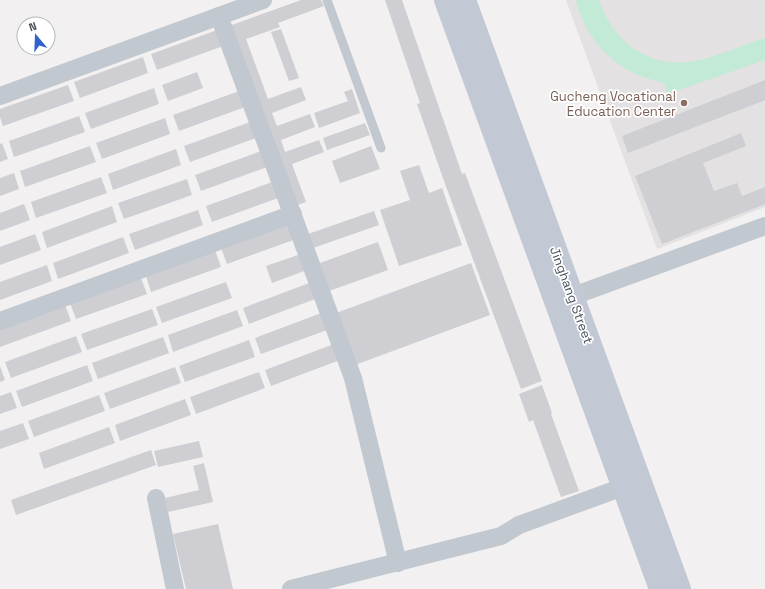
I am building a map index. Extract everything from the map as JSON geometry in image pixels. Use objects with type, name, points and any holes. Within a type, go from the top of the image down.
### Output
[{"type":"main road","name":"Jinghang Street","points":[[446,0],[660,589]]},
{"type":"main road","name":"Jinghang Street","points":[[465,0],[680,589]]},
{"type":"street","points":[[0,96],[263,0]]},
{"type":"street","points":[[219,16],[353,378],[398,563]]},
{"type":"street","points":[[0,321],[293,214]]},
{"type":"street","points":[[573,296],[765,226]]},
{"type":"street","points":[[291,589],[501,536],[519,525],[623,487]]},
{"type":"street","points":[[156,498],[175,589]]},
{"type":"lane","points":[[327,0],[381,148]]},
{"type":"shaded area","name":"Gucheng Vocational Education Center","points":[[566,0],[765,0],[765,207],[657,249]]},
{"type":"green space","points":[[576,0],[599,0],[612,27],[622,39],[645,55],[659,60],[689,62],[717,55],[765,38],[765,60],[668,94],[664,83],[645,78],[634,73],[623,67],[605,52],[597,43],[584,23]]},
{"type":"building","points":[[301,0],[321,0],[324,6],[278,23],[280,27],[246,39],[268,99],[301,87],[306,100],[272,113],[277,126],[310,114],[315,127],[281,140],[285,152],[319,140],[324,152],[292,164],[306,202],[295,206],[229,26]]},
{"type":"building","points":[[385,0],[402,0],[462,174],[465,173],[542,381],[521,389],[417,104],[420,103]]},
{"type":"building","points":[[220,29],[226,45],[157,70],[151,54]]},
{"type":"building","points":[[281,29],[299,78],[289,81],[271,32]]},
{"type":"building","points":[[143,57],[148,73],[80,98],[74,82]]},
{"type":"building","points":[[197,72],[203,88],[168,101],[162,85]]},
{"type":"building","points":[[765,80],[765,100],[628,153],[622,136]]},
{"type":"building","points":[[68,85],[74,101],[3,126],[0,117],[0,109]]},
{"type":"building","points":[[154,88],[159,104],[91,129],[85,113]]},
{"type":"building","points":[[352,89],[360,113],[319,128],[314,113],[348,101],[344,92]]},
{"type":"building","points":[[242,90],[248,106],[179,131],[173,115]]},
{"type":"building","points":[[79,116],[85,132],[14,157],[9,141]]},
{"type":"building","points":[[165,118],[170,134],[102,159],[96,143]]},
{"type":"building","points":[[253,121],[259,137],[190,162],[184,146]]},
{"type":"building","points":[[365,123],[370,135],[327,150],[323,138]]},
{"type":"building","points":[[741,133],[746,146],[703,163],[714,191],[737,183],[742,196],[765,187],[765,204],[662,244],[635,176]]},
{"type":"building","points":[[2,143],[8,159],[0,162],[0,144]]},
{"type":"building","points":[[90,146],[96,162],[25,187],[20,171]]},
{"type":"building","points":[[371,146],[380,169],[340,183],[332,161]]},
{"type":"building","points":[[176,149],[181,165],[113,190],[108,174]]},
{"type":"building","points":[[264,150],[270,166],[201,191],[195,175]]},
{"type":"building","points":[[419,165],[429,193],[442,188],[462,245],[399,266],[380,210],[410,200],[400,171]]},
{"type":"building","points":[[14,173],[19,189],[0,196],[0,178]]},
{"type":"building","points":[[101,177],[107,193],[36,218],[31,202]]},
{"type":"building","points":[[187,179],[192,195],[124,219],[118,203]]},
{"type":"building","points":[[275,181],[281,197],[212,222],[206,206]]},
{"type":"building","points":[[24,204],[30,220],[0,231],[0,213]]},
{"type":"building","points":[[112,206],[117,222],[47,248],[42,232]]},
{"type":"building","points":[[198,210],[203,225],[135,250],[129,234]]},
{"type":"building","points":[[374,211],[379,225],[313,248],[308,234]]},
{"type":"building","points":[[290,223],[296,239],[227,264],[221,248]]},
{"type":"building","points":[[35,234],[41,250],[0,265],[0,247]]},
{"type":"building","points":[[123,237],[129,253],[58,279],[53,263]]},
{"type":"building","points":[[378,242],[388,270],[329,291],[320,263]]},
{"type":"building","points":[[215,250],[221,267],[151,292],[146,276]]},
{"type":"building","points":[[301,254],[307,270],[272,283],[266,266]]},
{"type":"building","points":[[471,263],[490,315],[355,365],[336,313]]},
{"type":"building","points":[[47,265],[52,281],[0,300],[0,282]]},
{"type":"building","points":[[141,278],[147,294],[76,319],[70,303]]},
{"type":"building","points":[[226,282],[232,298],[162,323],[156,307]]},
{"type":"building","points":[[312,282],[318,298],[249,324],[243,308]]},
{"type":"building","points":[[65,305],[71,321],[0,347],[0,329]]},
{"type":"building","points":[[152,309],[158,325],[87,350],[81,334]]},
{"type":"building","points":[[237,310],[243,326],[173,352],[168,335]]},
{"type":"building","points":[[324,312],[330,329],[261,354],[255,338]]},
{"type":"building","points":[[76,336],[82,352],[11,378],[5,362]]},
{"type":"building","points":[[163,337],[169,353],[98,379],[92,363]]},
{"type":"building","points":[[249,340],[255,357],[185,382],[179,366]]},
{"type":"building","points":[[334,344],[340,360],[271,386],[265,370]]},
{"type":"building","points":[[87,365],[93,381],[22,407],[16,391]]},
{"type":"building","points":[[0,366],[5,380],[0,382]]},
{"type":"building","points":[[175,367],[181,383],[110,409],[104,393]]},
{"type":"building","points":[[259,372],[265,388],[196,414],[190,397]]},
{"type":"building","points":[[542,385],[579,491],[561,497],[533,420],[529,422],[519,394]]},
{"type":"building","points":[[11,392],[17,408],[0,414],[0,396]]},
{"type":"building","points":[[99,395],[105,411],[34,437],[28,421]]},
{"type":"building","points":[[185,399],[191,415],[120,441],[115,425]]},
{"type":"building","points":[[23,423],[29,439],[0,449],[0,431]]},
{"type":"building","points":[[109,427],[115,443],[44,469],[39,453]]},
{"type":"building","points":[[199,441],[203,457],[158,467],[154,451]]},
{"type":"building","points":[[151,450],[156,465],[16,515],[11,500]]},
{"type":"building","points":[[204,463],[213,502],[168,512],[165,498],[199,490],[193,466]]},
{"type":"building","points":[[218,524],[233,589],[186,589],[173,534]]},
{"type":"place","name":"Gucheng Vocational Education Center","points":[[684,103]]}]
